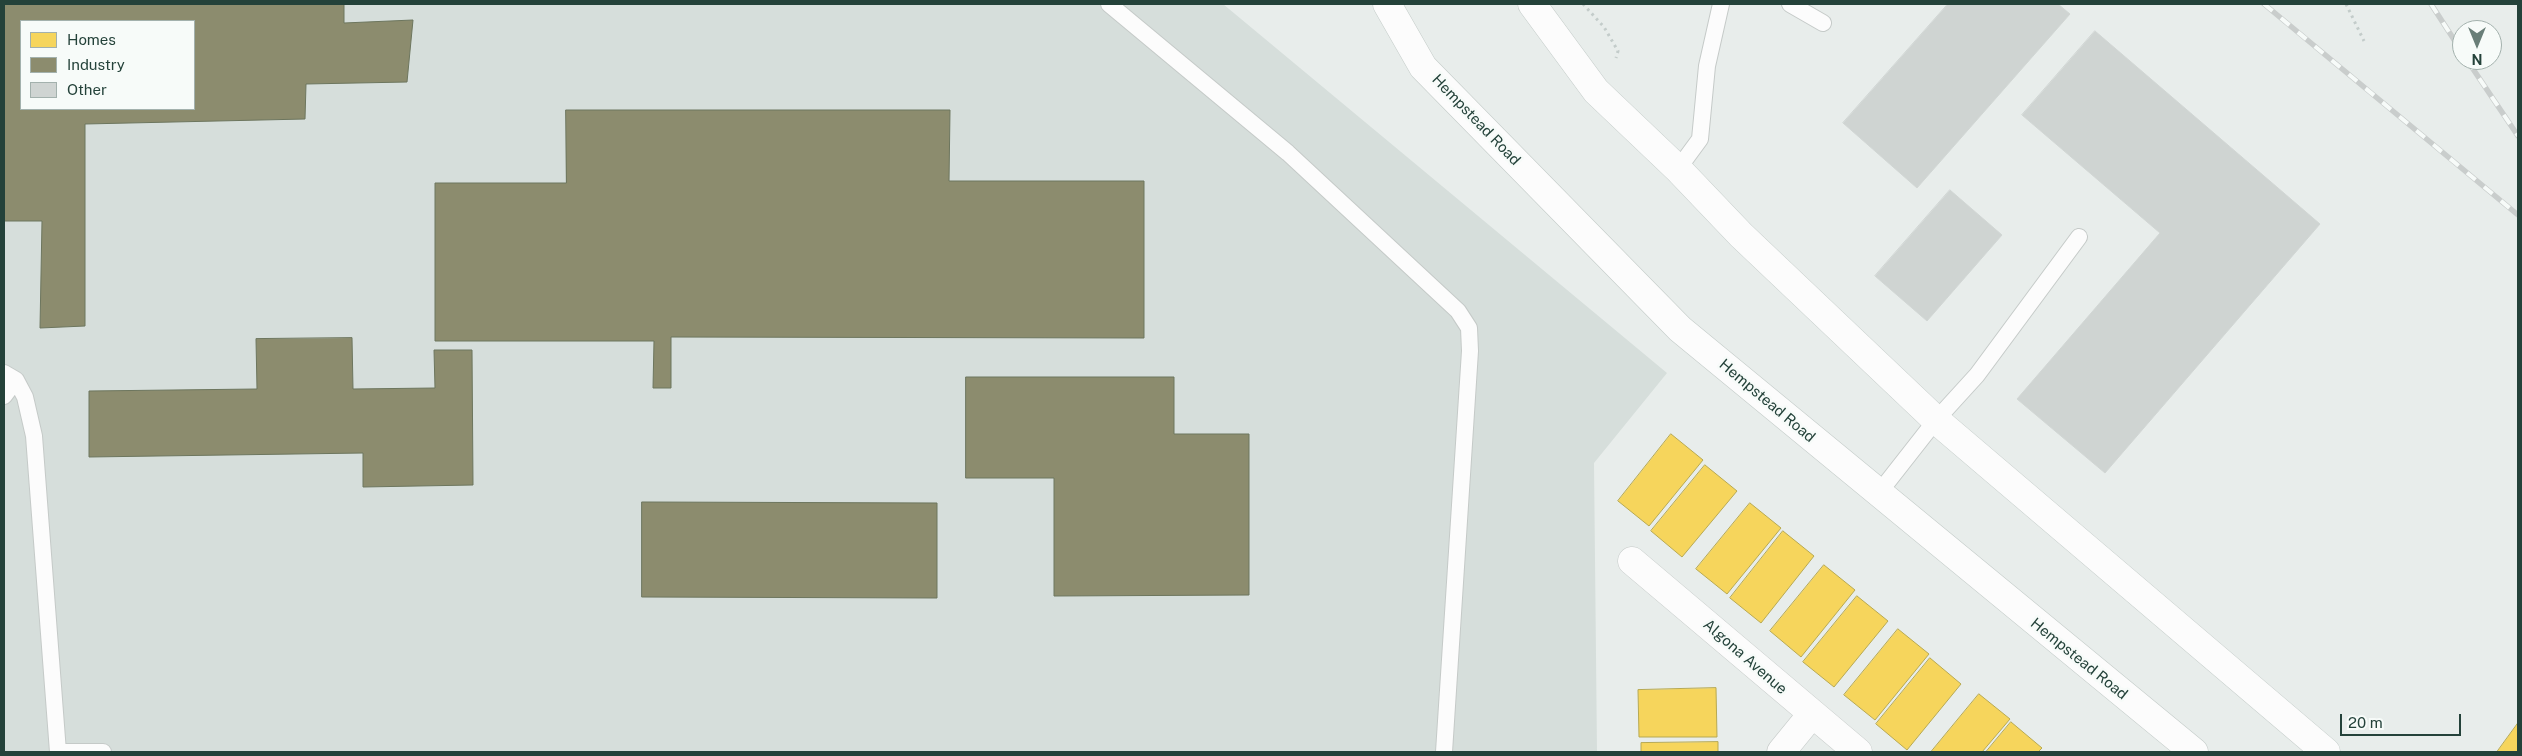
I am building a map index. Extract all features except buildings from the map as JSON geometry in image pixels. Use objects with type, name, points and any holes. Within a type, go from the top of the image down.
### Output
[{"type":"main road","name":"Hempstead Road","points":[[1387,4],[1424,67],[1680,329],[1878,494],[2194,752]]},
{"type":"main road","points":[[1532,4],[1596,91],[1678,169],[1741,236],[1936,420],[2326,752]]},
{"type":"main road","name":"Algona Avenue","points":[[1632,561],[1858,752]]},
{"type":"main road","points":[[1781,752],[1812,714]]},
{"type":"lane","points":[[1109,4],[1288,154],[1458,311],[1469,328],[1470,351],[1444,752]]},
{"type":"lane","points":[[1678,169],[1700,139],[1707,66],[1721,4]]},
{"type":"lane","points":[[1790,4],[1823,23]]},
{"type":"lane","points":[[1878,494],[1936,420],[1977,375],[2079,238]]},
{"type":"lane","points":[[4,396],[10,377]]},
{"type":"lane","points":[[10,377],[26,397],[34,436],[58,752],[103,752]]},
{"type":"path","points":[[2346,4],[2364,41]]},
{"type":"shaded area","points":[[4,4],[1223,4],[1667,373],[1594,463],[1597,752],[4,752]]},
{"type":"railway","points":[[2264,4],[2518,215]]},
{"type":"railway","points":[[2431,4],[2452,37]]},
{"type":"railway","points":[[2474,70],[2518,136]]}]
